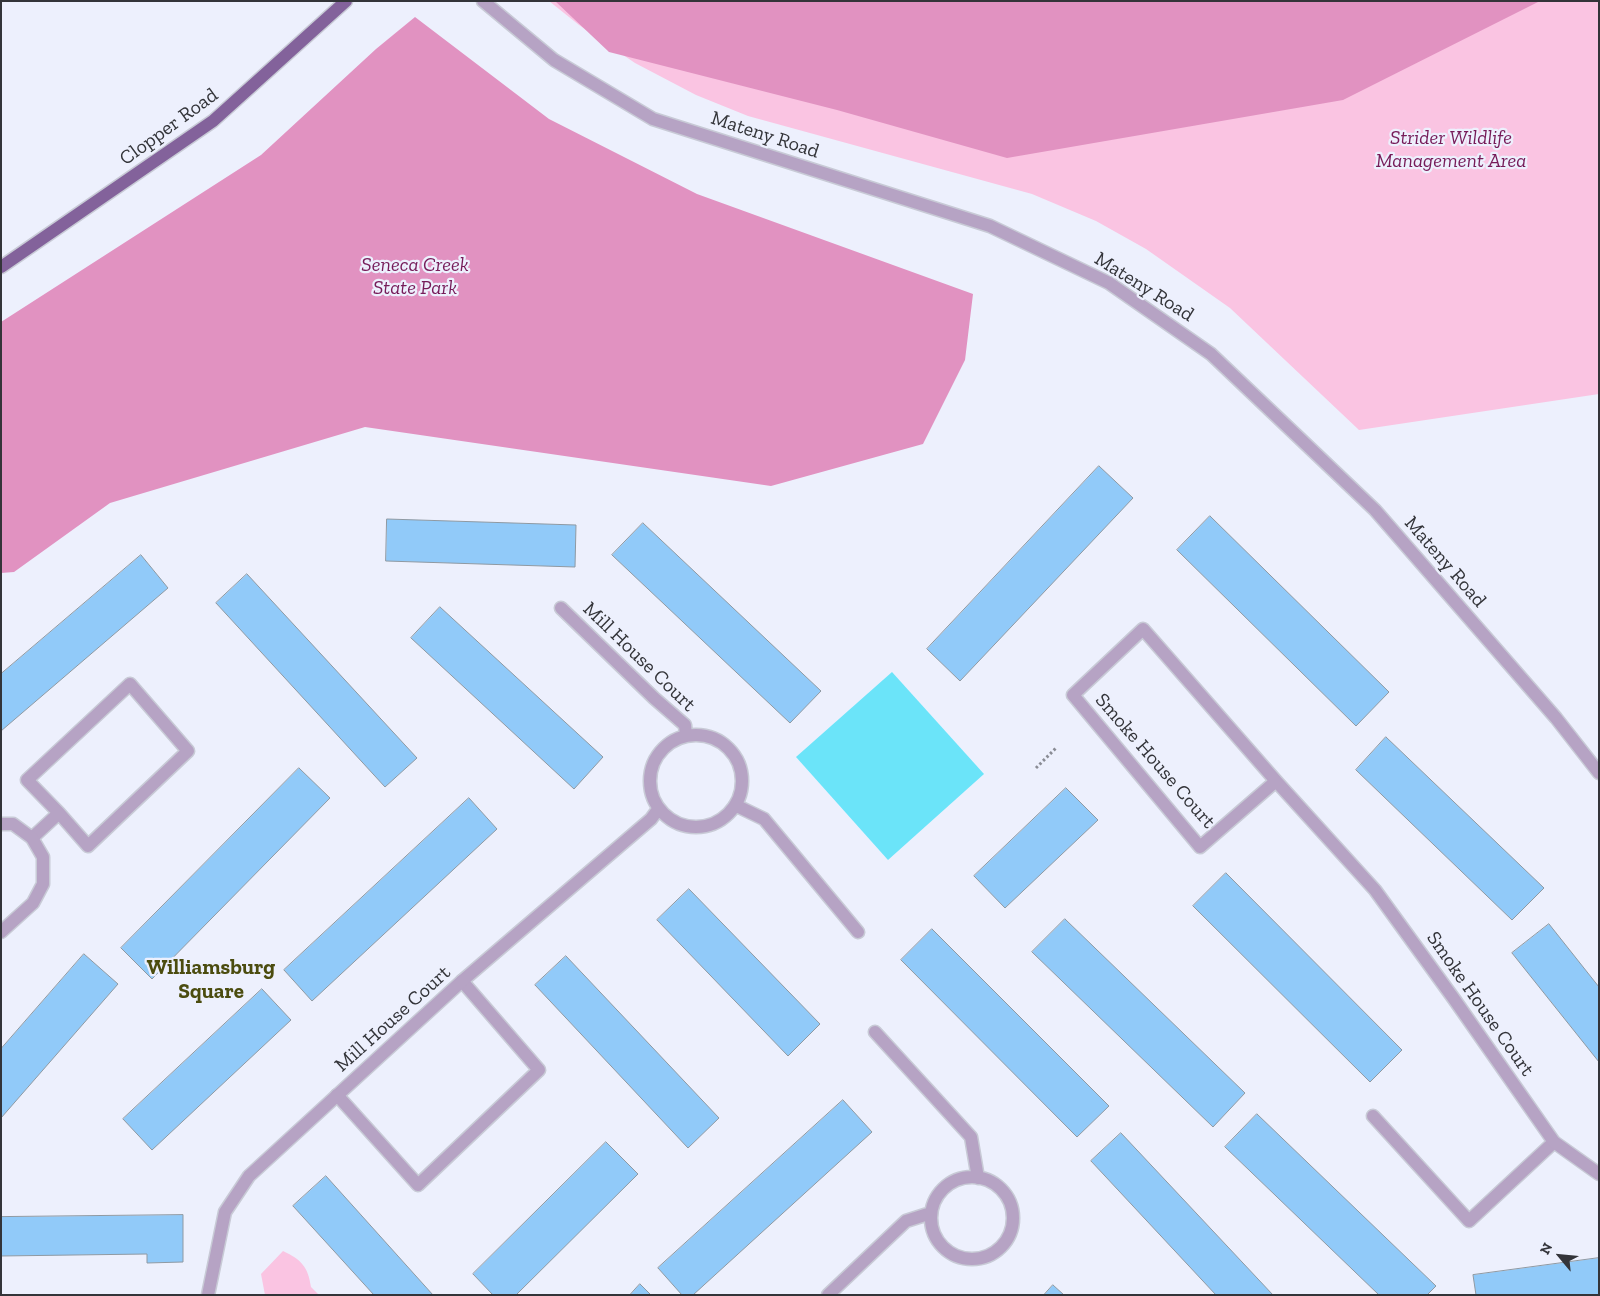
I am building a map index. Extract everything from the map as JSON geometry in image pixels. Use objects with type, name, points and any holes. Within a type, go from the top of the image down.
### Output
[{"type":"main road","name":"Clopper Road","points":[[1,267],[213,121],[346,1]]},
{"type":"street","name":"Mateny Road","points":[[482,1],[554,60],[653,119],[990,226],[1110,282],[1212,354],[1375,510],[1556,718],[1599,773]]},
{"type":"street","name":"Mill House Court","points":[[561,608],[654,698],[685,725],[686,736]]},
{"type":"street","name":"Smoke House Court","points":[[1276,781],[1200,847],[1073,695],[1143,629],[1276,781],[1375,890],[1554,1142],[1599,1174]]},
{"type":"street","points":[[130,684],[188,751],[88,846],[59,813],[27,780],[130,684]]},
{"type":"street","name":"Mill House Court","points":[[208,1295],[225,1212],[249,1176],[462,982],[651,819],[659,808],[651,791],[651,773],[657,756],[669,743],[686,736],[704,735],[721,741],[734,754],[741,770],[742,788],[736,805]]},
{"type":"street","points":[[659,808],[672,820],[688,826],[706,825],[723,818],[736,805],[764,819],[858,932]]},
{"type":"street","points":[[32,838],[59,813]]},
{"type":"street","points":[[1,824],[13,824],[32,838],[43,857],[43,884],[33,903],[1,932]]},
{"type":"street","points":[[337,1095],[418,1185],[540,1070],[462,982]]},
{"type":"street","points":[[876,1032],[971,1137],[978,1178]]},
{"type":"street","points":[[1373,1116],[1469,1221],[1554,1142]]},
{"type":"street","points":[[962,1178],[978,1178],[993,1183],[1005,1194],[1012,1208],[1013,1224],[1007,1239],[997,1251],[982,1258],[966,1260],[951,1254],[939,1243],[932,1229],[931,1213],[936,1197],[947,1186],[962,1178]]},
{"type":"street","points":[[828,1295],[906,1221],[931,1213]]},
{"type":"path","points":[[1036,768],[1056,748]]},
{"type":"green space","name":"Strider Wildlife Management Area","points":[[549,1],[1599,1],[1599,394],[1359,430],[1230,308],[1146,249],[1096,221],[1032,194],[748,116],[696,95],[635,63],[579,25]]},
{"type":"green space","points":[[555,1],[1540,1],[1343,100],[1007,158],[837,110],[609,52]]},
{"type":"green space","name":"Seneca Creek State Park","points":[[415,17],[549,119],[697,194],[973,294],[965,360],[923,444],[771,486],[365,427],[110,503],[14,572],[1,573],[1,322],[261,155],[376,49]]},
{"type":"green space","points":[[283,1251],[303,1265],[308,1274],[311,1287],[319,1295],[265,1295],[261,1274]]},
{"type":"water","points":[[892,672],[984,774],[888,860],[796,757]]},
{"type":"building","points":[[1099,466],[1133,498],[960,681],[927,649]]},
{"type":"building","points":[[1210,516],[1389,692],[1356,726],[1177,550]]},
{"type":"building","points":[[387,519],[576,525],[575,567],[386,561]]},
{"type":"building","points":[[643,523],[821,691],[790,723],[612,555]]},
{"type":"building","points":[[141,555],[168,588],[1,731],[1,674]]},
{"type":"building","points":[[247,574],[417,758],[385,787],[216,603]]},
{"type":"building","points":[[440,607],[603,757],[574,789],[411,638]]},
{"type":"building","points":[[1386,737],[1544,888],[1512,920],[1356,770]]},
{"type":"building","points":[[299,768],[330,798],[152,979],[121,948]]},
{"type":"building","points":[[1066,788],[1098,820],[1005,908],[974,876]]},
{"type":"building","points":[[469,798],[497,829],[312,1001],[284,970]]},
{"type":"building","points":[[1226,873],[1402,1050],[1370,1082],[1193,906]]},
{"type":"building","points":[[689,889],[820,1024],[788,1056],[657,920]]},
{"type":"building","points":[[1065,919],[1245,1093],[1213,1127],[1032,952]]},
{"type":"building","points":[[1549,924],[1599,987],[1599,1062],[1512,953]]},
{"type":"building","points":[[932,929],[1109,1106],[1077,1137],[901,960]]},
{"type":"building","points":[[84,954],[118,984],[1,1118],[1,1049]]},
{"type":"building","points":[[566,956],[719,1118],[688,1148],[535,985]]},
{"type":"building","points":[[262,989],[291,1020],[152,1150],[123,1119]]},
{"type":"building","points":[[843,1100],[872,1132],[693,1295],[682,1295],[658,1268]]},
{"type":"building","points":[[1257,1114],[1436,1286],[1427,1295],[1379,1295],[1225,1147]]},
{"type":"building","points":[[1121,1133],[1273,1295],[1216,1295],[1091,1161]]},
{"type":"building","points":[[606,1142],[638,1174],[516,1295],[493,1295],[473,1274]]},
{"type":"building","points":[[326,1176],[433,1295],[374,1295],[293,1206]]},
{"type":"building","points":[[183,1215],[183,1262],[147,1263],[147,1254],[1,1256],[1,1217]]},
{"type":"building","points":[[1599,1258],[1599,1295],[1476,1295],[1473,1275]]},
{"type":"building","points":[[640,1284],[651,1295],[630,1295]]},
{"type":"building","points":[[1053,1285],[1064,1295],[1044,1295]]},
{"type":"district","name":"Williamsburg Square","points":[[211,980]]}]
